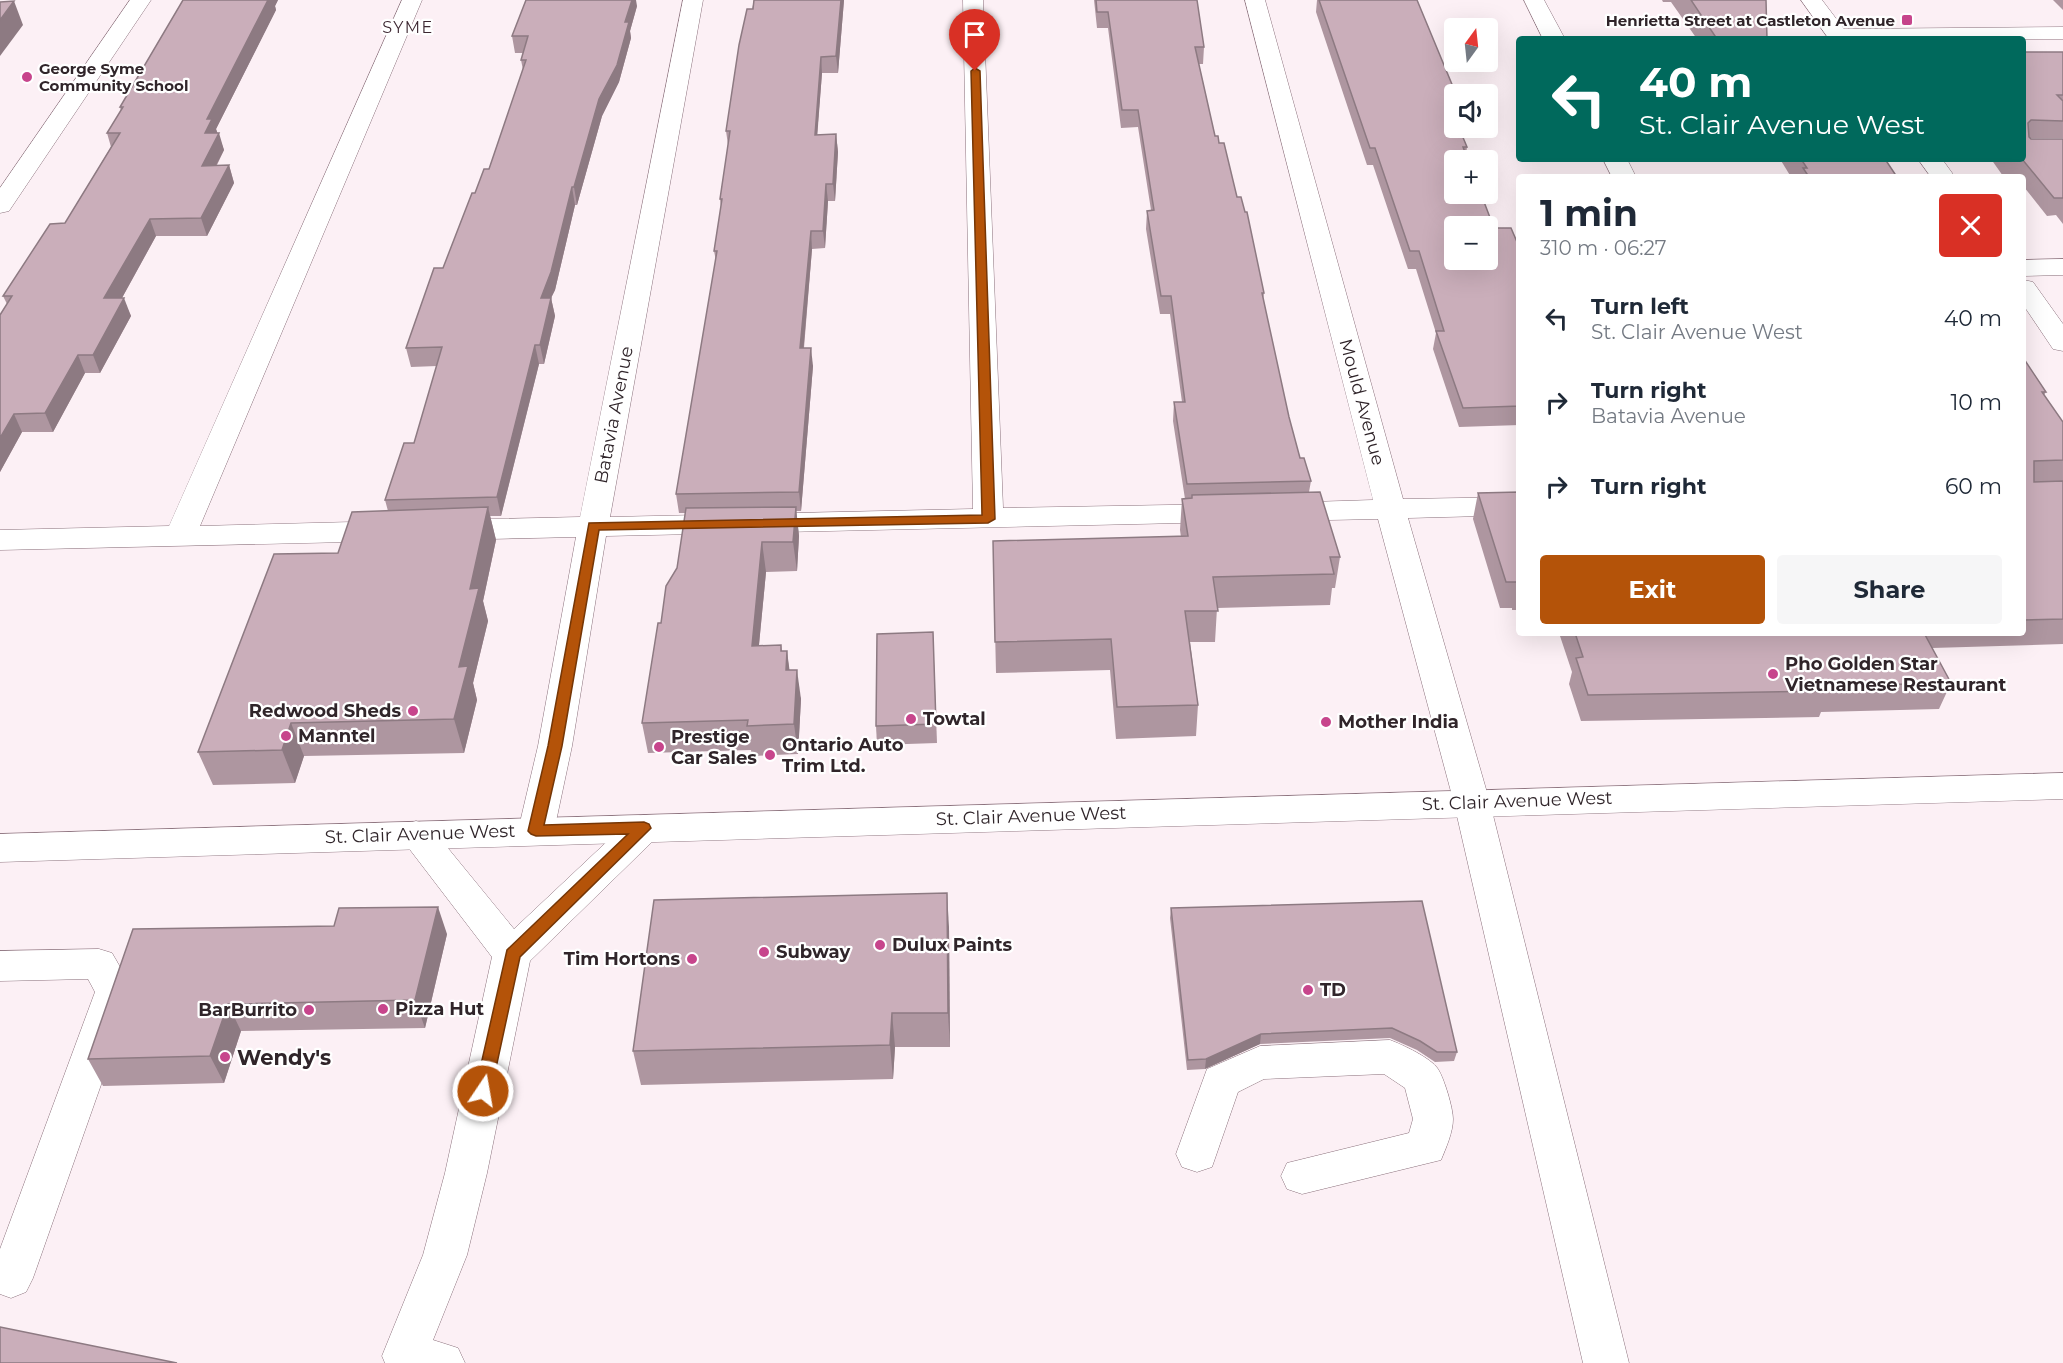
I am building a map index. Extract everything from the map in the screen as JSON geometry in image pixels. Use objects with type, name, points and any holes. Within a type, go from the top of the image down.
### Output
[{"type":"street","points":[[0,206],[141,0]]},
{"type":"street","points":[[180,536],[412,0]]},
{"type":"street","name":"Batavia Avenue","points":[[536,831],[555,746],[593,526],[693,0]]},
{"type":"street","points":[[973,0],[988,519]]},
{"type":"street","name":"Mould Avenue","points":[[1255,0],[1472,803],[1606,1363]]},
{"type":"street","points":[[1534,0],[1552,36]]},
{"type":"street","points":[[1812,0],[1838,36]]},
{"type":"street","points":[[1929,36],[2063,33]]},
{"type":"street","points":[[2026,268],[2063,267]]},
{"type":"street","points":[[2026,291],[2063,343]]},
{"type":"street","points":[[0,540],[593,526],[625,528],[1516,506]]},
{"type":"street","name":"St. Clair Avenue West","points":[[0,848],[2063,786]]},
{"type":"street","points":[[442,1363],[404,1356],[445,1255],[466,1173],[512,954],[644,828]]},
{"type":"street","points":[[416,834],[512,954]]},
{"type":"street","points":[[0,966],[99,964],[115,991],[11,1278]]},
{"type":"street","points":[[1197,1154],[1221,1082],[1260,1063],[1390,1057],[1423,1079],[1433,1119],[1426,1147],[1302,1176]]},
{"type":"building","points":[[183,0],[268,0],[207,119],[212,119],[205,133],[219,133],[202,166],[229,165],[201,218],[150,219],[104,298],[124,298],[93,355],[78,355],[45,413],[14,414],[0,438],[0,315],[12,296],[3,296],[50,224],[65,223],[120,133],[107,133]]},
{"type":"building","points":[[526,0],[632,0],[625,22],[629,22],[617,65],[599,99],[574,187],[572,187],[551,272],[541,298],[551,298],[540,345],[535,345],[497,497],[385,500],[404,443],[414,443],[442,347],[406,348],[434,268],[443,268],[472,193],[475,193],[484,169],[489,169],[526,60],[521,60],[528,36],[512,36]]},
{"type":"building","points":[[754,0],[841,0],[836,56],[821,57],[815,135],[836,134],[833,184],[826,184],[823,231],[811,231],[800,348],[811,348],[799,492],[676,494],[717,251],[714,251],[730,131],[726,131],[739,45],[747,9],[753,9]]},
{"type":"building","points":[[1096,0],[1197,0],[1204,47],[1195,47],[1215,136],[1218,136],[1219,143],[1224,143],[1237,197],[1241,197],[1245,212],[1247,212],[1289,417],[1300,458],[1304,458],[1311,481],[1187,484],[1174,402],[1185,402],[1171,296],[1161,296],[1147,211],[1154,210],[1138,110],[1122,110],[1108,12],[1097,12]]},
{"type":"building","points":[[1319,0],[1417,0],[1444,65],[1444,72],[1447,72],[1452,84],[1444,84],[1444,138],[1463,138],[1467,147],[1463,147],[1464,150],[1444,150],[1444,204],[1485,204],[1489,216],[1444,216],[1444,270],[1498,270],[1498,228],[1511,228],[1516,240],[1516,406],[1463,408],[1436,331],[1444,331],[1419,251],[1410,251],[1375,148],[1370,148]]},
{"type":"building","points":[[1691,0],[1766,0],[1767,36],[1715,36]]},
{"type":"building","points":[[14,1],[0,20],[0,2]]},
{"type":"building","points":[[2026,52],[2063,52],[2063,95],[2057,95],[2063,101],[2063,121],[2031,120],[2028,123],[2031,139],[2063,139],[2063,198],[2054,198],[2024,162]]},
{"type":"building","points":[[1803,162],[1887,162],[1895,174],[1807,174],[1803,168],[1807,168]]},
{"type":"building","points":[[2026,362],[2046,392],[2042,392],[2063,422],[2063,460],[2034,461],[2034,482],[2063,481],[2063,619],[2026,620]]},
{"type":"building","points":[[1320,492],[1340,557],[1330,557],[1334,574],[1213,577],[1218,611],[1185,611],[1198,705],[1117,707],[1111,639],[995,642],[993,541],[1188,536],[1182,499],[1192,498],[1192,495]]},
{"type":"building","points":[[1516,492],[1516,582],[1506,582],[1478,493]]},
{"type":"building","points":[[488,507],[470,589],[479,588],[459,667],[468,666],[454,719],[291,723],[282,750],[198,752],[274,554],[338,553],[352,512]]},
{"type":"building","points":[[796,507],[793,542],[762,542],[752,646],[781,645],[781,651],[787,651],[786,670],[797,670],[794,724],[747,726],[748,720],[642,723],[658,623],[661,623],[666,586],[677,568],[686,508]]},
{"type":"building","points":[[933,632],[936,724],[876,726],[877,634]]},
{"type":"building","points":[[1576,636],[1926,636],[1951,683],[1827,686],[1829,691],[1588,695],[1576,658],[1583,657]]},
{"type":"building","points":[[947,893],[948,1013],[892,1013],[890,1045],[633,1051],[654,900]]},
{"type":"building","name":"TD","points":[[1422,901],[1457,1052],[1437,1052],[1392,1028],[1261,1034],[1206,1059],[1188,1060],[1171,908]]},
{"type":"building","points":[[438,907],[415,1000],[228,1004],[210,1056],[88,1059],[133,929],[334,926],[339,908]]},
{"type":"building","points":[[0,1327],[177,1363],[0,1363]]},
{"type":"place","name":"Henrietta Street at Castleton Avenue","points":[[1907,20]]},
{"type":"place","name":"George Syme Community School","points":[[27,77]]},
{"type":"place","name":"Pho Golden Star Vietnamese Restaurant","points":[[1773,674]]},
{"type":"place","name":"Redwood Sheds","points":[[413,711]]},
{"type":"place","name":"Towtal","points":[[911,719]]},
{"type":"place","name":"Mother India","points":[[1326,722]]},
{"type":"place","name":"Manntel","points":[[286,736]]},
{"type":"place","name":"Prestige Car Sales","points":[[659,747]]},
{"type":"place","name":"Ontario Auto Trim Ltd.","points":[[770,755]]},
{"type":"place","name":"Dulux Paints","points":[[880,945]]},
{"type":"place","name":"Subway","points":[[764,952]]},
{"type":"place","name":"Tim Hortons","points":[[692,959]]},
{"type":"place","name":"TD","points":[[1308,990]]},
{"type":"place","name":"Pizza Hut","points":[[383,1009]]},
{"type":"place","name":"BarBurrito","points":[[309,1010]]},
{"type":"place","name":"Wendy's","points":[[225,1057]]},
{"type":"district","name":"SYME","points":[[408,27]]},
{"type":"route","points":[[483,1091],[512,954],[644,828],[536,831],[555,746],[593,526],[625,528],[988,519],[975,71]]}]
